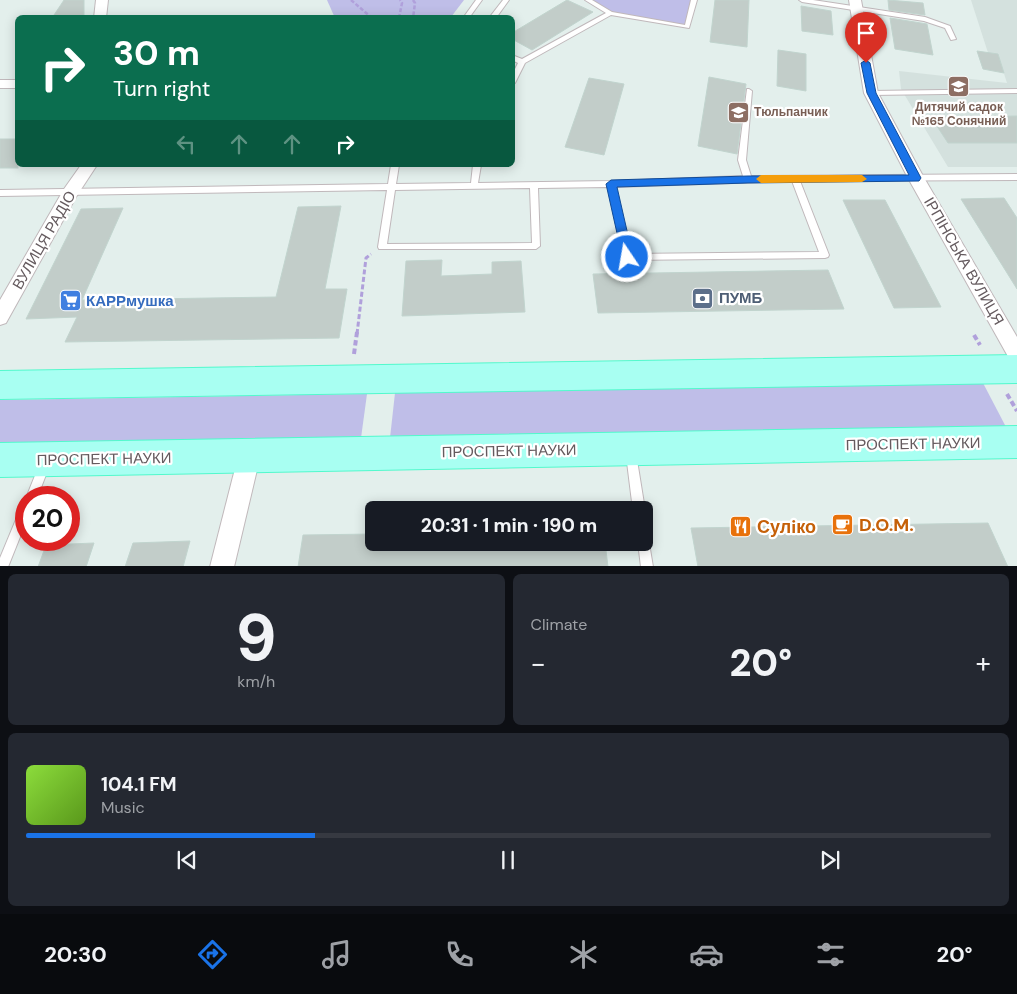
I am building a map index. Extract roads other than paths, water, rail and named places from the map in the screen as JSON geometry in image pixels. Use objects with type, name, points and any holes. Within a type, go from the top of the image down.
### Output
[{"type":"main road","points":[[0,386],[1017,369]]},
{"type":"main road","name":"ПРОСПЕКТ НАУКИ","points":[[0,460],[1017,442]]},
{"type":"street","points":[[100,15],[102,0]]},
{"type":"street","name":"ІРПІНСЬКА ВУЛИЦЯ","points":[[855,4],[871,93],[916,178],[1017,354]]},
{"type":"street","points":[[0,84],[15,84]]},
{"type":"street","name":"ВУЛИЦЯ РАДІО","points":[[0,317],[70,193],[88,167]]},
{"type":"street","points":[[222,566],[249,457]]},
{"type":"lane","points":[[468,15],[479,0]]},
{"type":"lane","points":[[494,15],[506,0]]},
{"type":"lane","points":[[588,0],[610,13],[687,27],[694,0]]},
{"type":"lane","points":[[802,0],[855,4],[925,20],[948,27],[952,39]]},
{"type":"lane","points":[[515,76],[522,62],[610,13]]},
{"type":"lane","points":[[515,58],[522,62]]},
{"type":"lane","points":[[748,179],[742,160],[749,91]]},
{"type":"lane","points":[[871,93],[1017,91]]},
{"type":"lane","points":[[395,167],[382,247],[536,246],[534,185]]},
{"type":"lane","points":[[474,186],[477,167]]},
{"type":"lane","points":[[0,193],[611,184],[748,179],[1017,177]]},
{"type":"lane","points":[[611,184],[627,257],[825,255],[796,179]]},
{"type":"lane","points":[[631,449],[638,501]]},
{"type":"lane","points":[[36,486],[47,460]]},
{"type":"lane","points":[[2,566],[15,535]]},
{"type":"lane","points":[[645,551],[647,566]]},
{"type":"place","name":"Дитячий садок №165 Сонячний","points":[[959,86]]},
{"type":"place","name":"Тюльпанчик","points":[[738,112]]},
{"type":"place","name":"ПУМБ","points":[[703,298]]},
{"type":"place","name":"КАРРмушка","points":[[70,301]]},
{"type":"place","name":"D.O.M.","points":[[843,525]]},
{"type":"place","name":"Сулiко","points":[[741,527]]}]
